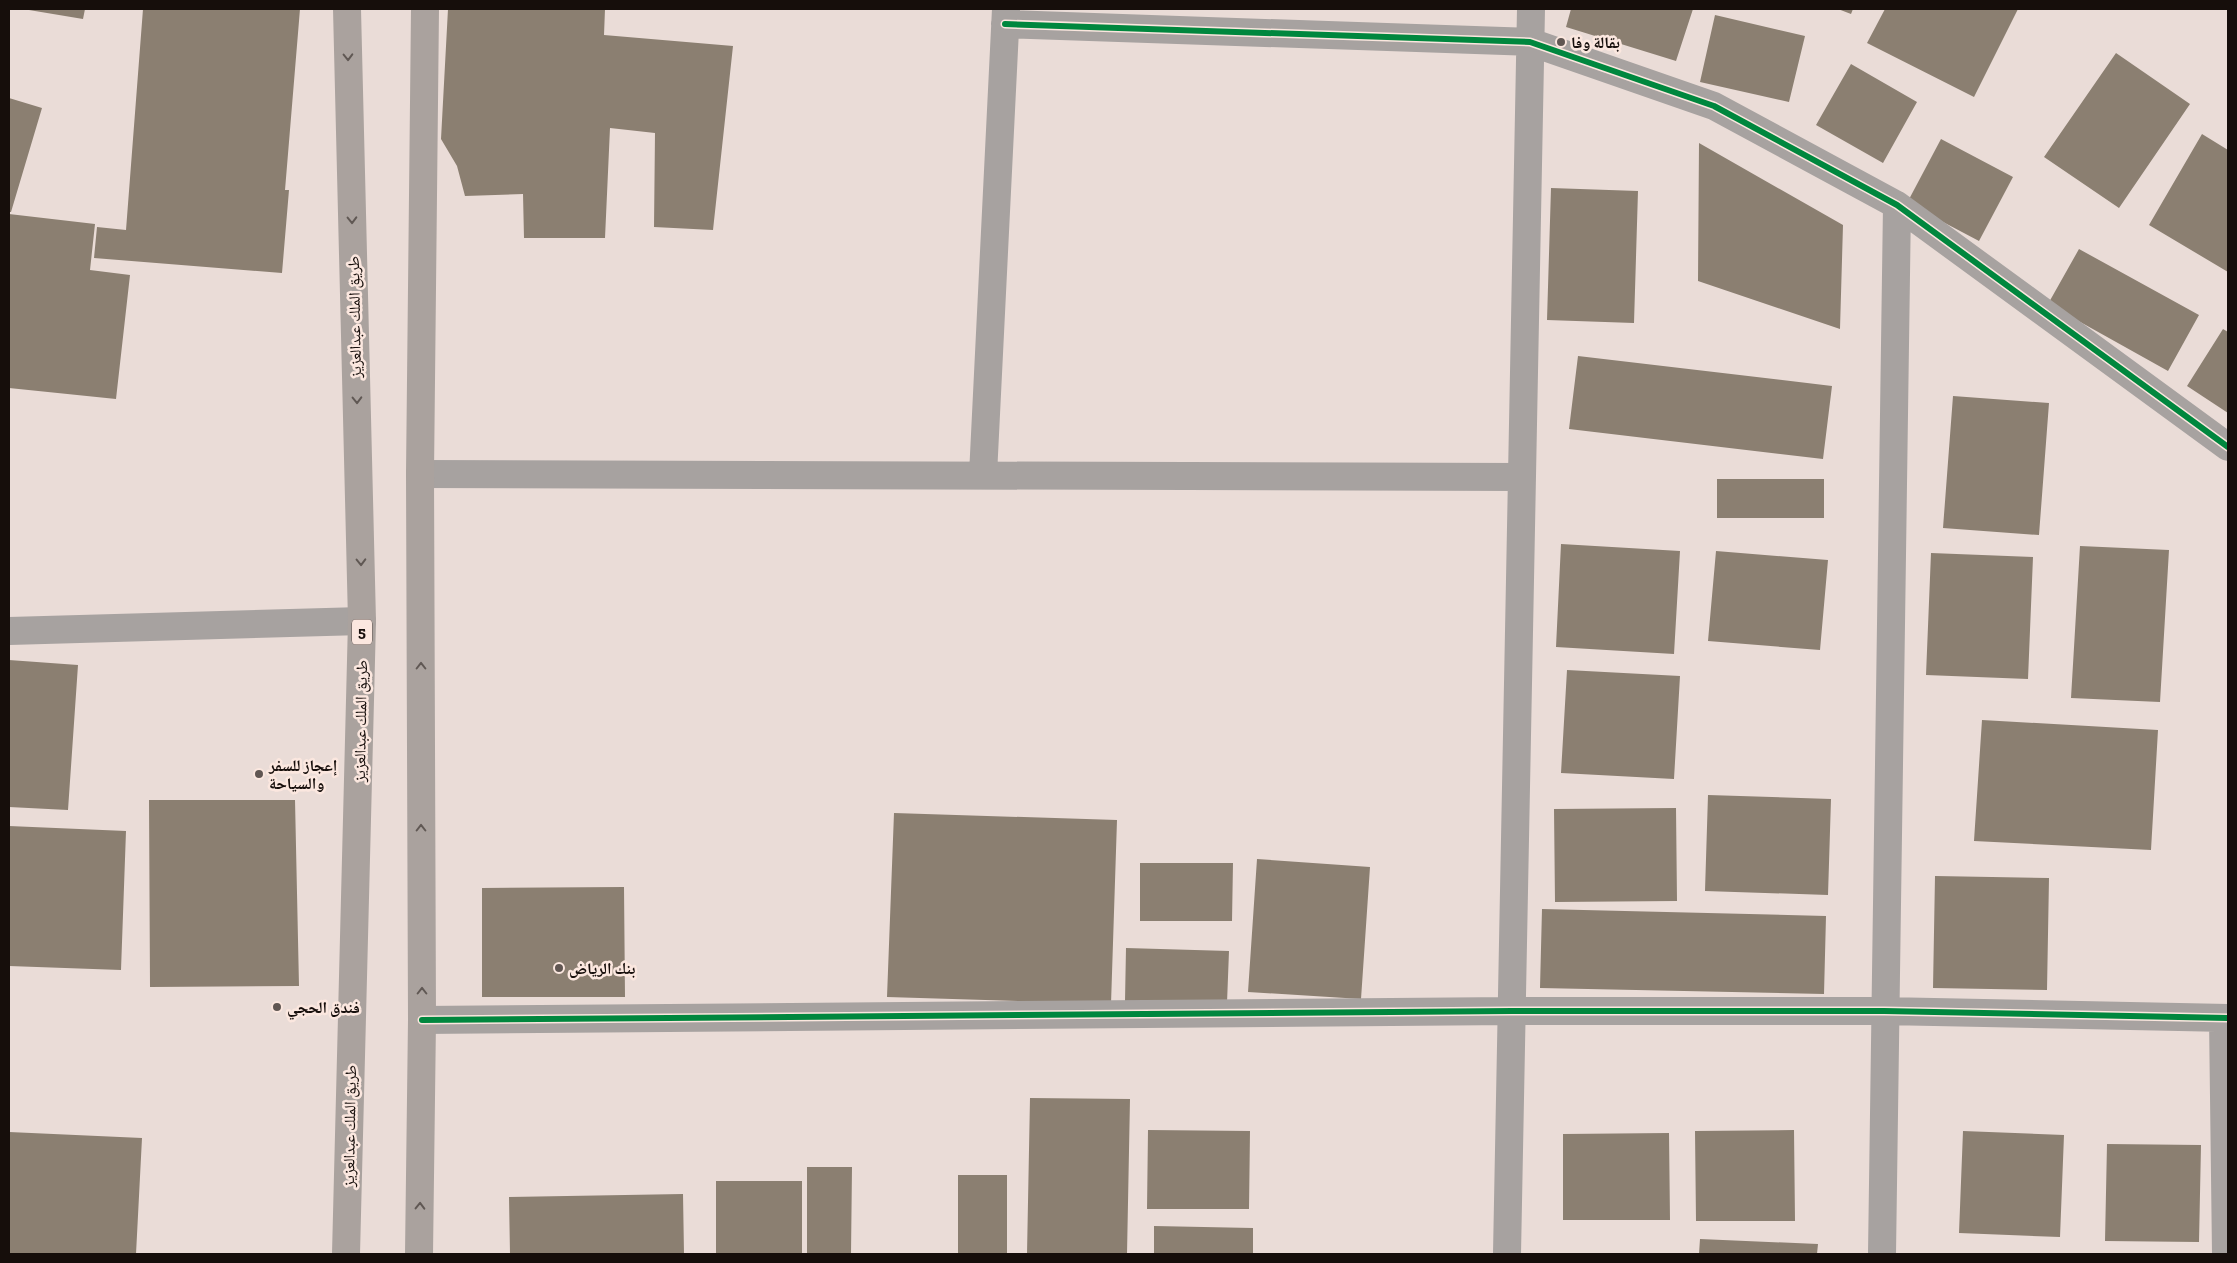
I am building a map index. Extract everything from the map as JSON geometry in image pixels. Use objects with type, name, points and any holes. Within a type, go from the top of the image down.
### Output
[{"type":"highway","name":"طريق الملك عبدالعزيز","points":[[346,1254],[362,621],[347,9]]},
{"type":"highway","points":[[419,1254],[422,1020],[420,474],[425,9]]},
{"type":"street","points":[[1507,1254],[1531,9]]},
{"type":"street","points":[[983,475],[1006,16],[1530,42],[1714,106],[1897,205],[2228,447]]},
{"type":"street","points":[[1882,1254],[1897,205]]},
{"type":"street","points":[[420,474],[1522,477]]},
{"type":"street","points":[[9,631],[362,621]]},
{"type":"street","points":[[422,1020],[1512,1010],[1884,1011],[2226,1018],[2226,1254]]},
{"type":"building","points":[[23,9],[85,9],[83,19]]},
{"type":"building","points":[[143,9],[300,9],[285,190],[289,190],[282,273],[94,258],[97,227],[126,230]]},
{"type":"building","points":[[448,9],[605,9],[604,35],[733,46],[713,230],[654,227],[655,133],[610,128],[605,238],[524,238],[523,194],[465,196],[457,166],[441,139]]},
{"type":"building","points":[[1571,9],[1693,9],[1676,61],[1566,27]]},
{"type":"building","points":[[1838,9],[1853,9],[1851,14]]},
{"type":"building","points":[[1885,9],[2018,9],[1974,97],[1867,43]]},
{"type":"building","points":[[1715,15],[1805,36],[1789,102],[1700,82]]},
{"type":"building","points":[[2116,53],[2190,104],[2119,208],[2044,157]]},
{"type":"building","points":[[1851,64],[1917,102],[1883,163],[1816,125]]},
{"type":"building","points":[[9,98],[42,108],[11,212],[9,212]]},
{"type":"building","points":[[2202,134],[2228,150],[2228,272],[2149,225]]},
{"type":"building","points":[[1941,139],[2013,177],[1979,241],[1907,203]]},
{"type":"building","points":[[1699,143],[1843,225],[1840,329],[1698,281]]},
{"type":"building","points":[[1551,188],[1638,191],[1634,323],[1547,320]]},
{"type":"building","points":[[9,214],[95,224],[90,270],[130,275],[116,399],[9,388]]},
{"type":"building","points":[[2079,249],[2199,315],[2168,371],[2048,304]]},
{"type":"building","points":[[2223,329],[2228,332],[2228,413],[2187,386]]},
{"type":"building","points":[[1578,356],[1832,386],[1823,459],[1569,429]]},
{"type":"building","points":[[1953,396],[2049,403],[2039,535],[1943,528]]},
{"type":"building","points":[[1717,479],[1824,479],[1824,518],[1717,518]]},
{"type":"building","points":[[1561,544],[1680,551],[1674,654],[1556,647]]},
{"type":"building","points":[[2080,546],[2169,550],[2160,702],[2071,698]]},
{"type":"building","points":[[1716,551],[1828,560],[1820,650],[1708,641]]},
{"type":"building","points":[[1931,553],[2033,557],[2028,679],[1926,675]]},
{"type":"building","points":[[9,660],[78,665],[68,810],[9,807]]},
{"type":"building","points":[[1567,670],[1680,676],[1674,779],[1561,773]]},
{"type":"building","points":[[1982,720],[2158,730],[2151,850],[1974,841]]},
{"type":"building","points":[[1708,795],[1831,799],[1828,895],[1705,891]]},
{"type":"building","points":[[149,800],[295,800],[299,986],[150,987]]},
{"type":"building","points":[[1676,808],[1677,901],[1555,902],[1554,809]]},
{"type":"building","points":[[894,813],[1117,820],[1111,1004],[887,997]]},
{"type":"building","points":[[9,826],[126,831],[121,970],[9,966]]},
{"type":"building","points":[[1257,859],[1370,867],[1361,999],[1248,992]]},
{"type":"building","points":[[1140,863],[1233,863],[1232,921],[1140,921]]},
{"type":"building","points":[[1935,876],[2049,878],[2047,990],[1933,988]]},
{"type":"building","points":[[624,887],[625,997],[482,997],[482,888]]},
{"type":"building","points":[[1542,909],[1826,916],[1824,994],[1540,988]]},
{"type":"building","points":[[1126,948],[1229,951],[1227,1003],[1125,1001]]},
{"type":"building","points":[[1030,1098],[1130,1099],[1127,1254],[1027,1254]]},
{"type":"building","points":[[1148,1130],[1250,1131],[1249,1209],[1147,1209]]},
{"type":"building","points":[[1794,1130],[1795,1221],[1696,1221],[1695,1131]]},
{"type":"building","points":[[1963,1131],[2064,1135],[2060,1237],[1959,1233]]},
{"type":"building","points":[[9,1132],[142,1138],[136,1254],[9,1254]]},
{"type":"building","points":[[1669,1133],[1670,1220],[1563,1220],[1563,1134]]},
{"type":"building","points":[[2107,1144],[2201,1145],[2199,1242],[2105,1241]]},
{"type":"building","points":[[807,1167],[852,1167],[851,1254],[807,1254]]},
{"type":"building","points":[[958,1175],[1007,1175],[1007,1254],[958,1254]]},
{"type":"building","points":[[716,1181],[802,1181],[802,1254],[716,1254]]},
{"type":"building","points":[[683,1194],[684,1254],[510,1254],[509,1197]]},
{"type":"building","points":[[1154,1226],[1253,1228],[1253,1254],[1154,1254]]},
{"type":"building","points":[[1700,1239],[1818,1244],[1817,1254],[1699,1254]]},
{"type":"cycle path","points":[[1005,24],[1530,42],[1714,106],[1897,205],[2228,447]]},
{"type":"cycle path","points":[[422,1020],[1512,1011],[1884,1011],[2228,1018]]},
{"type":"place","name":"بقالة وفا","points":[[1561,42]]},
{"type":"place","name":"إعجاز للسفر والسياحة","points":[[259,774]]},
{"type":"place","name":"بنك الرياض","points":[[559,968]]},
{"type":"place","name":"فندق الحجي","points":[[277,1007]]}]
